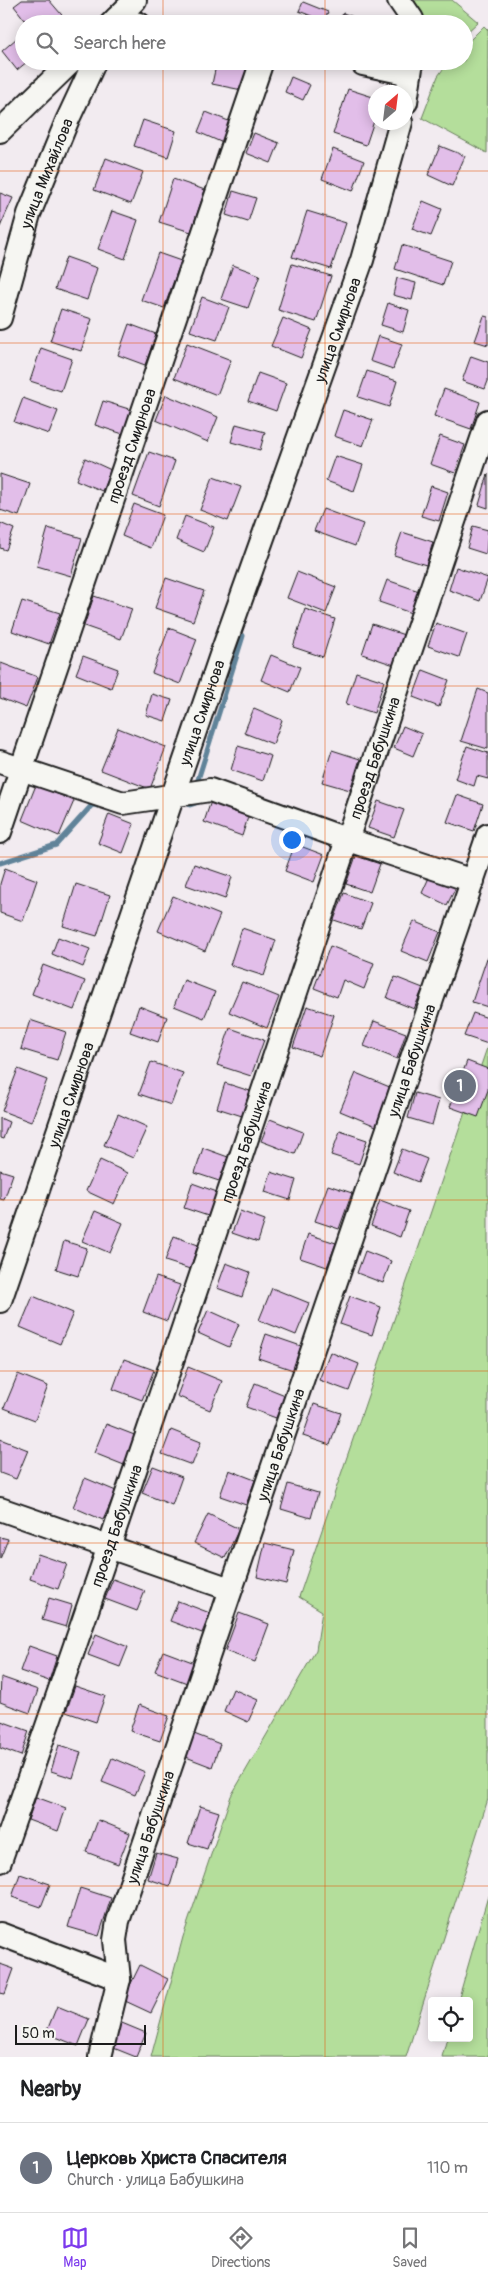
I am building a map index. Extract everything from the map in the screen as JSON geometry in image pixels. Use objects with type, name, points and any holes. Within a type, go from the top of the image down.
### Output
[{"type":"street","points":[[120,15],[135,0]]},
{"type":"street","points":[[400,0],[409,15]]},
{"type":"street","points":[[0,131],[63,70]]},
{"type":"street","name":"улица Михайлова","points":[[0,318],[29,214],[67,121],[91,70]]},
{"type":"street","name":"проезд Смирнова","points":[[0,832],[259,70]]},
{"type":"street","points":[[408,85],[411,70]]},
{"type":"street","name":"улица Смирнова","points":[[0,1300],[173,795],[362,260],[399,130]]},
{"type":"street","name":"проезд Бабушкина","points":[[0,1861],[110,1547],[488,421]]},
{"type":"street","points":[[0,762],[123,803],[210,790],[346,840],[473,881]]},
{"type":"street","name":"улица Бабушкина","points":[[100,2057],[119,1979],[115,1940],[118,1921],[488,836]]},
{"type":"street","points":[[0,1509],[230,1589]]},
{"type":"street","points":[[0,1934],[119,1979]]},
{"type":"green space","points":[[406,0],[452,0],[470,15],[415,15]]},
{"type":"green space","points":[[473,18],[478,22],[473,27]]},
{"type":"green space","points":[[484,26],[488,30],[487,153],[422,118],[438,76],[442,70],[473,70],[473,37]]},
{"type":"green space","points":[[488,1045],[488,1799],[406,2057],[151,2057],[183,1937],[231,1796],[316,1650],[322,1611],[299,1597]]},
{"type":"green space","points":[[488,1896],[488,2057],[442,2057],[446,2042],[473,2042],[473,1997],[459,1997]]},
{"type":"building","points":[[22,0],[49,0],[62,15],[21,15],[14,6]]},
{"type":"building","points":[[303,2],[328,12],[327,15],[309,15],[299,11]]},
{"type":"building","points":[[15,40],[15,67],[2,51]]},
{"type":"building","points":[[215,70],[247,70],[242,90],[212,84]]},
{"type":"building","points":[[291,77],[310,85],[303,100],[285,92]]},
{"type":"building","points":[[348,89],[368,95],[368,130],[371,130],[366,145],[333,134]]},
{"type":"building","points":[[206,112],[231,122],[223,143],[198,132]]},
{"type":"building","points":[[143,120],[176,131],[168,157],[134,146]]},
{"type":"building","points":[[254,133],[279,143],[271,163],[246,153]]},
{"type":"building","points":[[440,146],[465,156],[452,186],[428,175]]},
{"type":"building","points":[[333,149],[364,161],[353,191],[322,179]]},
{"type":"building","points":[[106,158],[143,172],[131,204],[94,190]]},
{"type":"building","points":[[173,179],[205,190],[191,232],[159,222]]},
{"type":"building","points":[[233,191],[256,198],[248,222],[226,215]]},
{"type":"building","points":[[0,193],[13,198],[0,227]]},
{"type":"building","points":[[423,201],[442,209],[431,236],[412,229]]},
{"type":"building","points":[[112,211],[138,220],[125,259],[98,249]]},
{"type":"building","points":[[307,211],[346,223],[331,269],[292,257]]},
{"type":"building","points":[[402,245],[451,261],[443,285],[395,269]]},
{"type":"building","points":[[158,253],[181,261],[164,308],[141,300]]},
{"type":"building","points":[[66,257],[97,268],[87,300],[55,289]]},
{"type":"building","points":[[292,264],[331,276],[316,322],[278,310]]},
{"type":"building","points":[[233,265],[260,275],[248,308],[221,299]]},
{"type":"building","points":[[397,278],[416,283],[412,300],[393,295]]},
{"type":"building","points":[[202,297],[229,307],[217,340],[190,331]]},
{"type":"building","points":[[388,303],[409,310],[403,332],[381,325]]},
{"type":"building","points":[[61,309],[92,319],[81,351],[50,341]]},
{"type":"building","points":[[484,316],[488,317],[488,345],[475,341]]},
{"type":"building","points":[[283,318],[312,330],[301,358],[271,346]]},
{"type":"building","points":[[129,324],[156,334],[145,365],[118,355]]},
{"type":"building","points":[[378,336],[402,344],[393,369],[370,361]]},
{"type":"building","points":[[187,343],[231,360],[217,395],[174,378]]},
{"type":"building","points":[[41,348],[72,359],[61,391],[30,381]]},
{"type":"building","points":[[471,356],[488,362],[488,381],[485,389],[462,381]]},
{"type":"building","points":[[367,371],[397,381],[389,407],[358,397]]},
{"type":"building","points":[[258,373],[286,383],[276,411],[248,401]]},
{"type":"building","points":[[444,389],[480,402],[471,429],[434,416]]},
{"type":"building","points":[[166,395],[218,417],[208,442],[156,420]]},
{"type":"building","points":[[23,398],[58,411],[49,434],[14,422]]},
{"type":"building","points":[[103,401],[132,410],[123,434],[95,425]]},
{"type":"building","points":[[343,410],[373,420],[363,446],[334,436]]},
{"type":"building","points":[[236,424],[265,432],[260,450],[231,442]]},
{"type":"building","points":[[440,436],[465,445],[455,473],[430,464]]},
{"type":"building","points":[[149,452],[175,461],[159,506],[133,496]]},
{"type":"building","points":[[335,456],[363,465],[354,491],[326,481]]},
{"type":"building","points":[[85,458],[111,470],[102,491],[76,480]]},
{"type":"building","points":[[0,474],[30,484],[19,516],[0,510]]},
{"type":"building","points":[[488,474],[488,508],[479,505]]},
{"type":"building","points":[[213,477],[241,487],[228,521],[200,510]]},
{"type":"building","points":[[431,486],[448,492],[439,521],[421,516]]},
{"type":"building","points":[[134,504],[163,515],[151,548],[122,536]]},
{"type":"building","points":[[323,509],[363,524],[355,546],[314,531]]},
{"type":"building","points":[[185,516],[214,527],[204,552],[176,540]]},
{"type":"building","points":[[0,523],[14,529],[6,550],[0,548]]},
{"type":"building","points":[[473,526],[488,530],[486,554],[467,548]]},
{"type":"building","points":[[48,528],[82,538],[71,576],[37,566]]},
{"type":"building","points":[[402,532],[433,542],[426,565],[394,555]]},
{"type":"building","points":[[456,567],[488,578],[480,601],[449,590]]},
{"type":"building","points":[[297,572],[336,587],[326,613],[287,598]]},
{"type":"building","points":[[166,578],[204,591],[193,621],[155,608]]},
{"type":"building","points":[[387,580],[419,591],[411,613],[379,602]]},
{"type":"building","points":[[94,596],[132,609],[121,639],[84,626]]},
{"type":"building","points":[[22,601],[60,613],[49,644],[12,631]]},
{"type":"building","points":[[305,609],[335,619],[323,657],[293,647]]},
{"type":"building","points":[[436,623],[467,634],[459,657],[428,646]]},
{"type":"building","points":[[372,624],[410,637],[400,667],[362,654]]},
{"type":"building","points":[[169,628],[197,639],[180,684],[152,673]]},
{"type":"building","points":[[271,655],[300,667],[290,692],[261,680]]},
{"type":"building","points":[[83,656],[118,669],[111,688],[76,674]]},
{"type":"building","points":[[1,663],[38,677],[26,708],[0,698]]},
{"type":"building","points":[[423,670],[449,680],[439,707],[413,697]]},
{"type":"building","points":[[356,672],[384,681],[374,713],[346,704]]},
{"type":"building","points":[[478,689],[488,693],[488,749],[461,741]]},
{"type":"building","points":[[152,694],[172,700],[165,721],[146,715]]},
{"type":"building","points":[[254,708],[282,720],[273,744],[244,733]]},
{"type":"building","points":[[403,726],[422,734],[413,756],[394,748]]},
{"type":"building","points":[[118,728],[166,747],[150,789],[101,770]]},
{"type":"building","points":[[238,746],[271,756],[263,781],[231,770]]},
{"type":"building","points":[[467,746],[488,753],[488,779],[477,776],[474,786],[455,779]]},
{"type":"building","points":[[332,750],[360,759],[350,790],[322,782]]},
{"type":"building","points":[[36,785],[74,801],[59,836],[22,820]]},
{"type":"building","points":[[457,795],[483,804],[474,831],[447,822]]},
{"type":"building","points":[[211,801],[249,814],[242,836],[204,822]]},
{"type":"building","points":[[378,801],[404,810],[394,837],[368,828]]},
{"type":"building","points":[[109,814],[134,824],[123,853],[98,843]]},
{"type":"building","points":[[295,844],[324,855],[314,882],[285,871]]},
{"type":"building","points":[[356,856],[380,864],[370,892],[346,884]]},
{"type":"building","points":[[194,864],[232,877],[225,899],[186,885]]},
{"type":"building","points":[[5,868],[37,880],[23,921],[0,913],[0,884]]},
{"type":"building","points":[[432,871],[458,883],[447,905],[422,893]]},
{"type":"building","points":[[76,884],[110,895],[97,936],[63,926]]},
{"type":"building","points":[[344,893],[371,903],[361,929],[334,920]]},
{"type":"building","points":[[173,896],[220,915],[205,951],[158,931]]},
{"type":"building","points":[[414,921],[440,932],[428,962],[401,951]]},
{"type":"building","points":[[242,928],[276,940],[264,976],[230,965]]},
{"type":"building","points":[[58,937],[90,949],[83,967],[52,954]]},
{"type":"building","points":[[330,946],[374,963],[364,989],[343,980],[337,997],[314,988]]},
{"type":"building","points":[[488,958],[488,1007],[472,1002]]},
{"type":"building","points":[[43,965],[85,981],[74,1010],[32,994]]},
{"type":"building","points":[[395,977],[423,988],[414,1009],[387,998]]},
{"type":"building","points":[[184,980],[215,992],[204,1018],[174,1006]]},
{"type":"building","points":[[242,982],[279,997],[267,1028],[229,1012]]},
{"type":"building","points":[[139,1006],[167,1017],[158,1042],[130,1032]]},
{"type":"building","points":[[307,1006],[334,1015],[320,1056],[293,1047]]},
{"type":"building","points":[[473,1013],[488,1018],[488,1044],[464,1036]]},
{"type":"building","points":[[30,1020],[66,1032],[57,1060],[21,1049]]},
{"type":"building","points":[[374,1021],[406,1033],[397,1059],[364,1046]]},
{"type":"building","points":[[230,1028],[264,1040],[251,1076],[217,1065]]},
{"type":"building","points":[[467,1061],[488,1069],[488,1090],[478,1117],[450,1107]]},
{"type":"building","points":[[151,1062],[183,1073],[171,1105],[139,1094]]},
{"type":"building","points":[[18,1069],[47,1080],[31,1122],[2,1111]]},
{"type":"building","points":[[356,1073],[392,1088],[376,1126],[340,1111]]},
{"type":"building","points":[[225,1083],[250,1091],[242,1116],[217,1108]]},
{"type":"building","points":[[415,1093],[439,1100],[432,1125],[408,1118]]},
{"type":"building","points":[[118,1114],[147,1127],[133,1158],[104,1145]]},
{"type":"building","points":[[0,1118],[9,1122],[3,1139],[0,1138]]},
{"type":"building","points":[[270,1119],[303,1132],[295,1154],[261,1141]]},
{"type":"building","points":[[340,1131],[367,1140],[359,1164],[331,1155]]},
{"type":"building","points":[[203,1148],[228,1157],[219,1181],[195,1173]]},
{"type":"building","points":[[402,1149],[427,1159],[418,1182],[393,1172]]},
{"type":"building","points":[[100,1160],[128,1173],[114,1204],[86,1191]]},
{"type":"building","points":[[0,1170],[13,1174],[4,1200],[0,1199]]},
{"type":"building","points":[[271,1172],[296,1180],[290,1200],[265,1192]]},
{"type":"building","points":[[192,1183],[217,1192],[208,1216],[184,1208]]},
{"type":"building","points":[[328,1185],[352,1193],[339,1229],[315,1221]]},
{"type":"building","points":[[380,1200],[409,1211],[400,1237],[371,1226]]},
{"type":"building","points":[[95,1211],[123,1223],[110,1253],[82,1241]]},
{"type":"building","points":[[240,1211],[265,1220],[258,1242],[232,1233]]},
{"type":"building","points":[[308,1234],[336,1243],[327,1267],[300,1258]]},
{"type":"building","points":[[174,1236],[198,1245],[190,1269],[165,1261]]},
{"type":"building","points":[[64,1241],[87,1248],[78,1276],[56,1269]]},
{"type":"building","points":[[365,1251],[391,1261],[383,1283],[357,1273]]},
{"type":"building","points":[[226,1263],[250,1272],[242,1297],[217,1288]]},
{"type":"building","points":[[156,1277],[180,1285],[167,1321],[143,1312]]},
{"type":"building","points":[[272,1288],[309,1303],[296,1335],[259,1320]]},
{"type":"building","points":[[33,1296],[73,1313],[60,1344],[20,1327]]},
{"type":"building","points":[[350,1296],[381,1307],[372,1335],[340,1324]]},
{"type":"building","points":[[208,1310],[239,1324],[229,1347],[198,1333]]},
{"type":"building","points":[[266,1334],[301,1346],[293,1370],[258,1358]]},
{"type":"building","points":[[330,1352],[359,1364],[349,1391],[319,1380]]},
{"type":"building","points":[[124,1359],[154,1370],[142,1400],[113,1389]]},
{"type":"building","points":[[188,1367],[222,1381],[210,1410],[177,1396]]},
{"type":"building","points":[[18,1374],[48,1386],[35,1420],[4,1408]]},
{"type":"building","points":[[255,1383],[285,1395],[276,1418],[246,1407]]},
{"type":"building","points":[[314,1404],[341,1413],[330,1445],[303,1436]]},
{"type":"building","points":[[106,1424],[137,1436],[124,1465],[94,1453]]},
{"type":"building","points":[[171,1430],[201,1442],[192,1465],[162,1454]]},
{"type":"building","points":[[0,1439],[28,1450],[16,1479],[0,1473]]},
{"type":"building","points":[[153,1466],[182,1477],[172,1505],[142,1493]]},
{"type":"building","points":[[229,1470],[255,1480],[246,1505],[220,1496]]},
{"type":"building","points":[[85,1478],[116,1491],[103,1520],[73,1507]]},
{"type":"building","points":[[288,1484],[318,1493],[311,1518],[281,1509]]},
{"type":"building","points":[[208,1514],[239,1529],[225,1558],[194,1543]]},
{"type":"building","points":[[0,1537],[8,1539],[0,1559]]},
{"type":"building","points":[[265,1543],[294,1550],[286,1584],[257,1577]]},
{"type":"building","points":[[38,1554],[67,1564],[58,1589],[30,1579]]},
{"type":"building","points":[[113,1579],[145,1591],[137,1611],[105,1599]]},
{"type":"building","points":[[49,1598],[72,1605],[66,1627],[42,1620]]},
{"type":"building","points":[[178,1601],[210,1613],[202,1633],[170,1621]]},
{"type":"building","points":[[239,1613],[269,1624],[255,1662],[225,1651]]},
{"type":"building","points":[[96,1634],[128,1647],[120,1667],[88,1655]]},
{"type":"building","points":[[29,1646],[57,1656],[49,1681],[20,1671]]},
{"type":"building","points":[[163,1651],[195,1663],[187,1683],[155,1671]]},
{"type":"building","points":[[1,1677],[38,1690],[30,1713],[0,1702]]},
{"type":"building","points":[[75,1686],[105,1696],[96,1722],[66,1712]]},
{"type":"building","points":[[233,1689],[258,1700],[248,1722],[224,1711]]},
{"type":"building","points":[[139,1705],[169,1716],[160,1741],[130,1731]]},
{"type":"building","points":[[1,1721],[29,1731],[21,1756],[0,1748]]},
{"type":"building","points":[[194,1734],[220,1744],[212,1767],[186,1757]]},
{"type":"building","points":[[59,1745],[81,1752],[73,1778],[51,1771]]},
{"type":"building","points":[[112,1758],[145,1772],[135,1795],[102,1782]]},
{"type":"building","points":[[36,1797],[66,1808],[58,1831],[28,1820]]},
{"type":"building","points":[[200,1806],[219,1812],[207,1849],[188,1843]]},
{"type":"building","points":[[98,1820],[130,1833],[118,1864],[86,1852]]},
{"type":"building","points":[[156,1853],[178,1859],[170,1886],[148,1879]]},
{"type":"building","points":[[20,1874],[50,1884],[41,1907],[12,1897]]},
{"type":"building","points":[[80,1888],[111,1898],[99,1936],[68,1927]]},
{"type":"building","points":[[0,1964],[14,1969],[5,1994],[0,1993]]},
{"type":"building","points":[[140,1965],[168,1979],[151,2013],[123,2000]]},
{"type":"building","points":[[57,2006],[89,2019],[78,2046],[46,2033]]},
{"type":"building","points":[[117,2021],[146,2033],[136,2057],[106,2045]]},
{"type":"waterway","points":[[196,786],[243,636]]},
{"type":"waterway","points":[[190,805],[199,802]]},
{"type":"waterway","points":[[0,863],[56,845],[92,805],[100,806]]},
{"type":"place","name":"Церковь Христа Спасителя","points":[[460,1086]]}]
